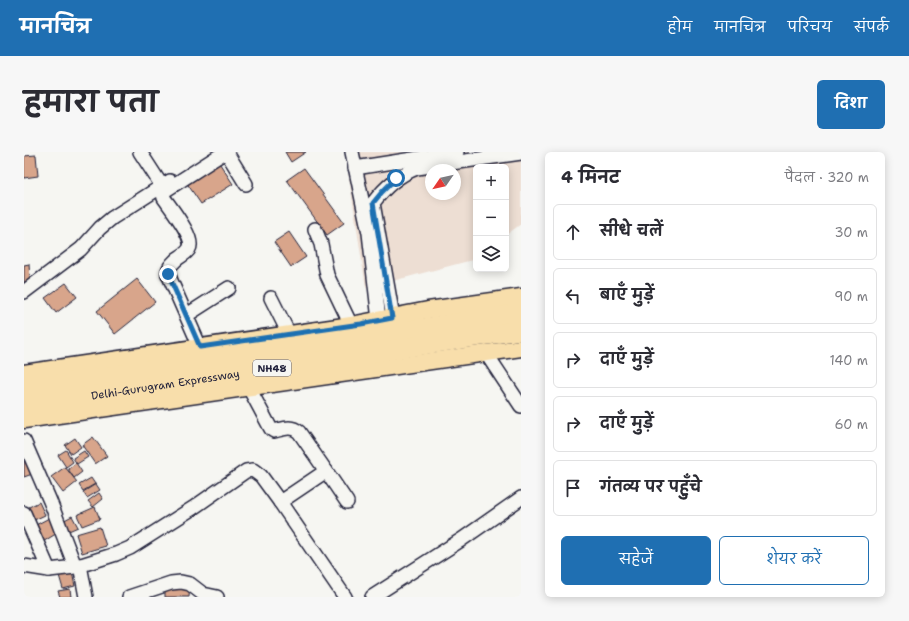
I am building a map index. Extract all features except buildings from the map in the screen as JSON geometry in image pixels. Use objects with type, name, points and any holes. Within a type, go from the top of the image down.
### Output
[{"type":"highway","name":"Delhi-Gurugram Expressway","points":[[24,375],[521,313]]},
{"type":"highway","name":"Delhi-Gurugram Expressway","points":[[24,406],[521,330]]},
{"type":"main road","points":[[24,375],[351,325],[428,310],[521,297]]},
{"type":"main road","points":[[24,420],[521,348]]},
{"type":"street","points":[[140,152],[162,186]]},
{"type":"street","points":[[24,292],[81,249],[100,228],[112,218],[215,152]]},
{"type":"street","points":[[200,347],[168,274],[168,269],[190,249],[191,245],[189,237],[164,198],[163,194],[166,190],[225,152],[246,184]]},
{"type":"street","points":[[352,152],[373,203],[386,319]]},
{"type":"street","points":[[360,152],[359,167],[369,233],[386,319]]},
{"type":"street","points":[[359,167],[457,152]]},
{"type":"street","points":[[373,203],[391,183],[403,174],[417,168],[521,153]]},
{"type":"street","points":[[314,229],[321,244],[327,275],[351,325]]},
{"type":"street","points":[[187,315],[230,288]]},
{"type":"street","points":[[271,298],[289,334]]},
{"type":"street","points":[[486,353],[521,406]]},
{"type":"street","points":[[249,388],[271,429],[274,431],[290,428],[296,429],[347,502]]},
{"type":"street","points":[[24,441],[76,563],[86,597]]},
{"type":"street","points":[[24,566],[58,570],[76,563],[116,554],[130,548],[193,508],[248,470],[256,471],[280,502],[345,597]]},
{"type":"street","points":[[280,502],[326,471]]},
{"type":"street","points":[[372,597],[461,540],[521,498]]},
{"type":"street","points":[[24,513],[49,570]]},
{"type":"street","points":[[129,597],[171,583],[181,582],[190,584],[203,594],[217,597]]},
{"type":"shaded area","points":[[345,152],[521,152],[521,224],[509,233],[509,164],[473,164],[473,260],[366,288]]},
{"type":"route","points":[[168,274],[200,347],[361,324],[392,318],[373,203],[396,178]]}]
